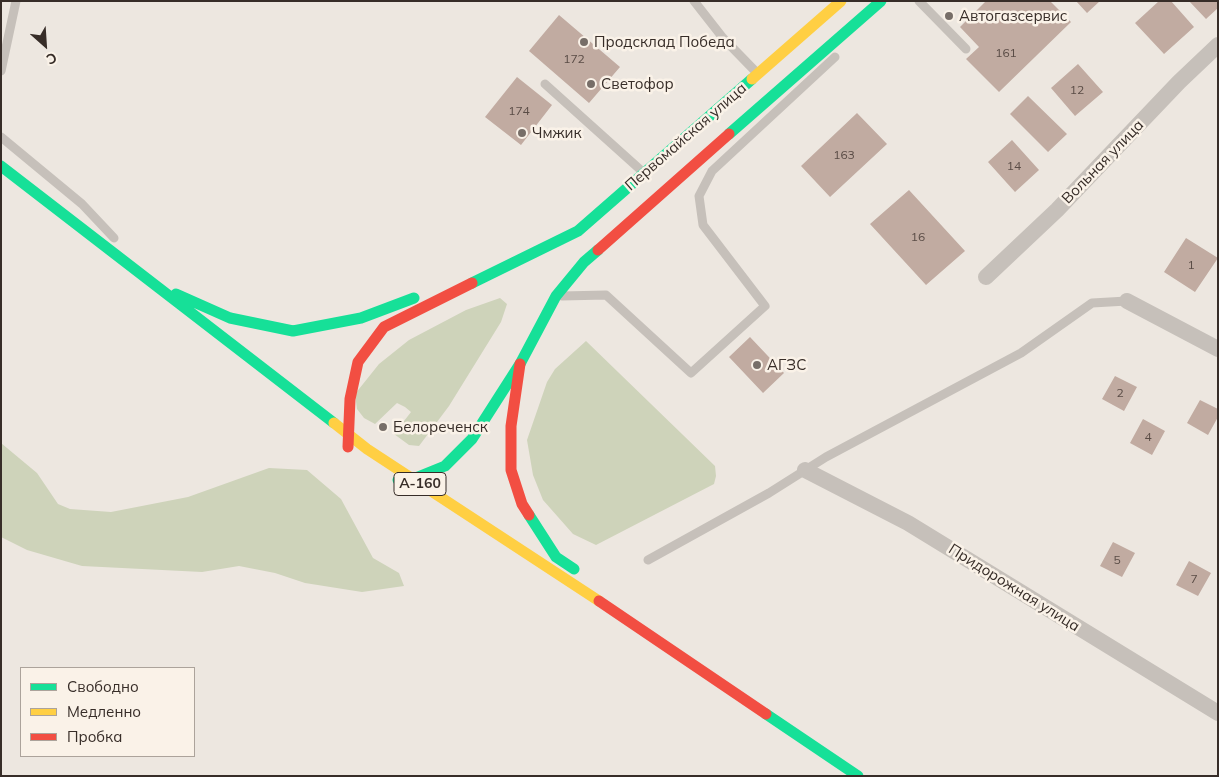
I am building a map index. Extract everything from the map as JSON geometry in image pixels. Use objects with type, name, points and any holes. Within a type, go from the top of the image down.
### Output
[{"type":"main road","name":"Первомайская улица","points":[[521,259],[578,231],[841,1]]},
{"type":"main road","name":"Первомайская улица","points":[[520,364],[556,296],[584,262],[876,5]]},
{"type":"main road","name":"А-160","points":[[1,166],[348,434],[858,776]]},
{"type":"main road","points":[[156,285],[230,318],[293,331],[360,318],[521,259]]},
{"type":"main road","points":[[348,447],[350,399],[358,362],[384,327],[521,259]]},
{"type":"main road","points":[[396,480],[413,479],[444,466],[472,439],[520,364]]},
{"type":"main road","points":[[520,364],[511,426],[511,470],[522,504],[556,557],[580,574]]},
{"type":"main road","name":"А-160","points":[[332,437],[487,542]]},
{"type":"main road","points":[[654,624],[794,719],[816,747]]},
{"type":"street","name":"Вольная улица","points":[[986,277],[1057,210],[1178,82],[1218,45]]},
{"type":"street","points":[[1127,301],[1218,349]]},
{"type":"street","name":"Придорожная улица","points":[[805,470],[908,523],[1218,713]]},
{"type":"lane","points":[[1,71],[16,1]]},
{"type":"lane","points":[[694,1],[723,38],[759,74]]},
{"type":"lane","points":[[919,1],[966,49]]},
{"type":"lane","points":[[861,33],[876,5]]},
{"type":"lane","points":[[556,296],[606,295],[691,373],[765,306],[703,225],[699,196],[712,171],[840,52]]},
{"type":"lane","points":[[545,84],[644,173]]},
{"type":"lane","points":[[1,136],[82,204],[125,250],[141,274]]},
{"type":"lane","points":[[648,560],[805,470],[1021,353],[1092,303],[1127,301]]},
{"type":"green space","points":[[500,298],[507,304],[501,322],[449,406],[419,446],[409,445],[394,434],[411,412],[405,407],[397,403],[375,424],[364,418],[357,409],[355,394],[379,364],[409,340],[466,310]]},
{"type":"green space","points":[[586,341],[715,466],[716,476],[714,484],[596,545],[573,534],[543,500],[533,475],[527,440],[547,382],[555,369]]},
{"type":"green space","points":[[1,443],[37,473],[58,504],[70,509],[111,512],[188,497],[269,468],[307,470],[341,499],[373,558],[399,573],[404,586],[362,592],[305,583],[275,573],[239,566],[202,572],[82,566],[27,550],[1,537]]},
{"type":"building","points":[[986,1],[1050,1],[1071,22],[999,92],[966,59],[979,47],[960,27]]},
{"type":"building","points":[[1076,1],[1100,1],[1087,13]]},
{"type":"building","points":[[1159,1],[1171,1],[1194,27],[1164,54],[1135,23]]},
{"type":"building","points":[[1189,1],[1218,1],[1218,8],[1206,19]]},
{"type":"building","points":[[559,15],[620,67],[589,103],[529,51]]},
{"type":"building","points":[[1078,64],[1103,92],[1075,116],[1051,88]]},
{"type":"building","points":[[517,77],[552,105],[521,145],[485,117]]},
{"type":"building","points":[[1028,96],[1067,134],[1048,152],[1010,114]]},
{"type":"building","points":[[857,113],[887,144],[830,197],[801,166]]},
{"type":"building","points":[[1012,140],[1039,170],[1015,192],[988,162]]},
{"type":"building","points":[[909,190],[965,251],[926,285],[870,224]]},
{"type":"building","points":[[1186,238],[1218,258],[1195,292],[1164,272]]},
{"type":"building","name":"АГЗС","points":[[750,337],[784,373],[763,393],[729,357]]},
{"type":"building","points":[[1115,376],[1137,387],[1124,411],[1102,399]]},
{"type":"building","points":[[1200,400],[1218,409],[1218,417],[1208,435],[1187,423]]},
{"type":"building","points":[[1143,419],[1165,431],[1152,455],[1130,443]]},
{"type":"building","points":[[1113,542],[1135,553],[1122,577],[1100,566]]},
{"type":"building","points":[[1189,561],[1211,573],[1198,596],[1176,585]]},
{"type":"traffic: fast","points":[[729,134],[881,1]]},
{"type":"traffic: fast","points":[[472,283],[578,231],[752,79]]},
{"type":"traffic: fast","points":[[1,166],[334,423]]},
{"type":"traffic: fast","points":[[398,480],[413,479],[445,466],[472,439],[520,364],[556,296],[584,262],[598,250]]},
{"type":"traffic: fast","points":[[176,294],[230,318],[293,331],[361,318],[414,298]]},
{"type":"traffic: fast","points":[[529,515],[556,557],[574,569]]},
{"type":"traffic: fast","points":[[766,714],[858,776]]},
{"type":"traffic: slow","points":[[752,79],[841,1]]},
{"type":"traffic: slow","points":[[334,423],[367,449],[599,601]]},
{"type":"traffic: jam","points":[[598,250],[729,134]]},
{"type":"traffic: jam","points":[[348,447],[350,399],[358,362],[384,327],[472,283]]},
{"type":"traffic: jam","points":[[520,364],[511,426],[511,470],[522,504],[529,515]]},
{"type":"traffic: jam","points":[[599,601],[766,714]]},
{"type":"place","name":"Автогазсервис","points":[[949,16]]},
{"type":"place","name":"Продсклад Победа","points":[[584,42]]},
{"type":"place","name":"Светофор","points":[[591,84]]},
{"type":"place","name":"Чмжик","points":[[522,133]]},
{"type":"place","name":"АГЗС","points":[[757,365]]},
{"type":"place","name":"Белореченск","points":[[383,427]]}]
